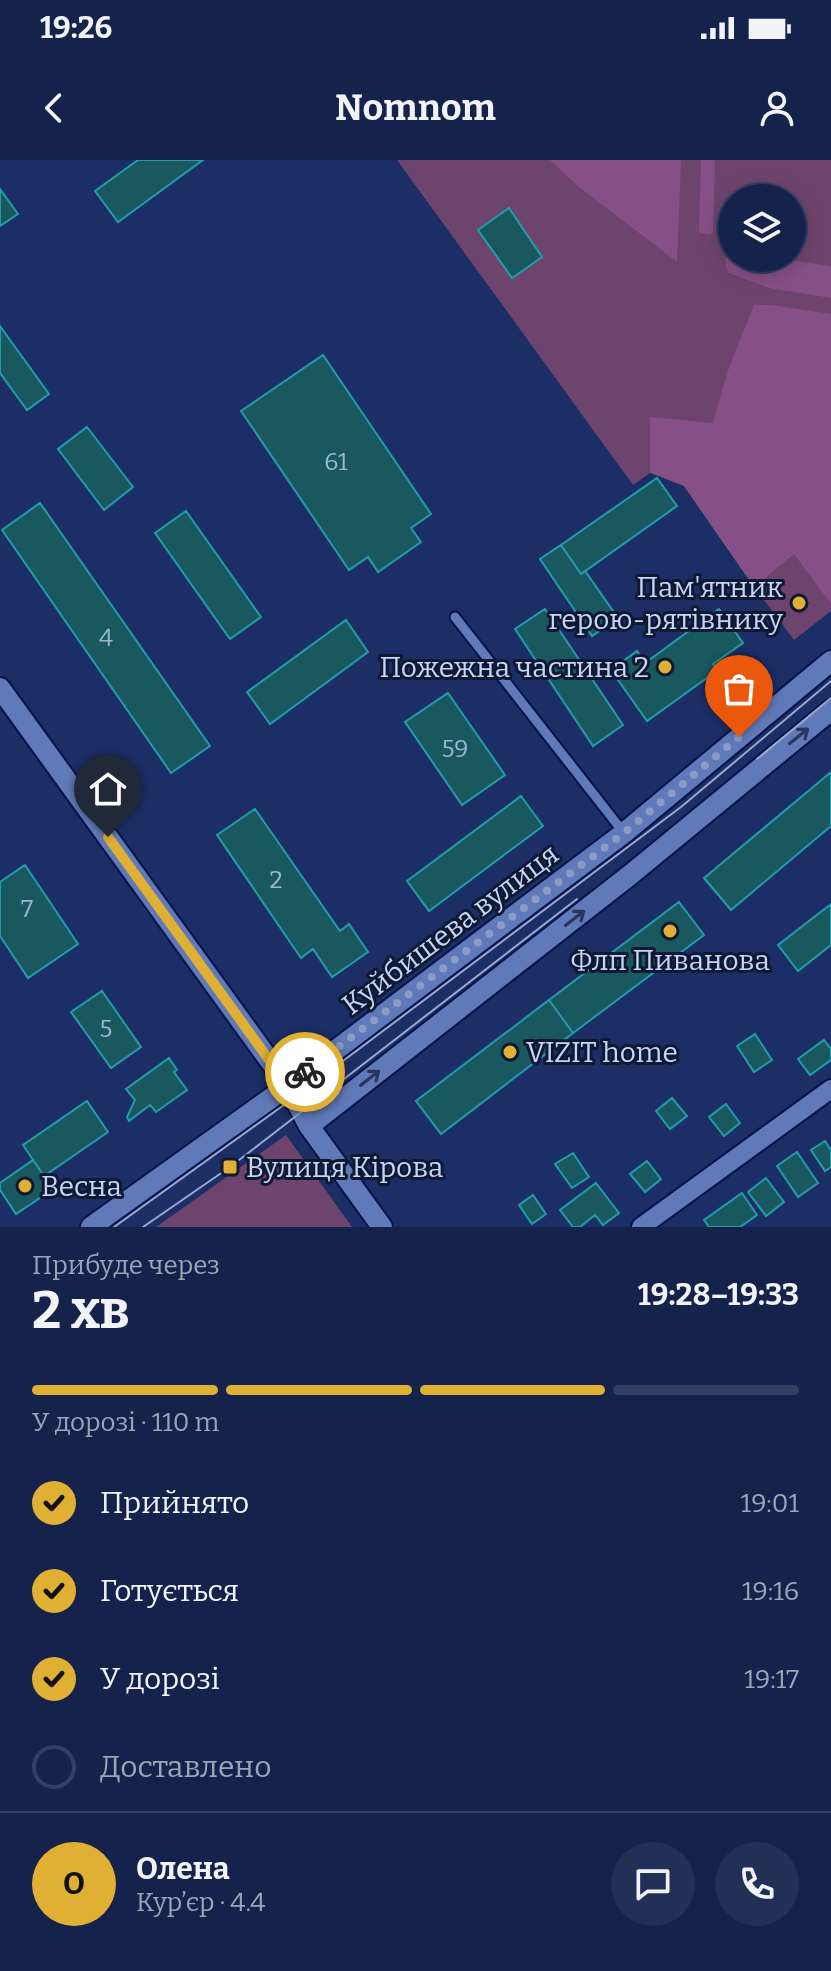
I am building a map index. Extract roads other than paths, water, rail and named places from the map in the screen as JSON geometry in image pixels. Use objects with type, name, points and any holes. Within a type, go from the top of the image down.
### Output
[{"type":"main road","name":"Куйбишева вулиця","points":[[91,1227],[288,1086],[624,833],[831,661]]},
{"type":"main road","points":[[0,688],[288,1086],[309,1126],[382,1227]]},
{"type":"main road","points":[[309,1126],[630,875],[831,710]]},
{"type":"street","points":[[643,1226],[831,1089]]},
{"type":"lane","points":[[455,617],[624,833]]},
{"type":"tram line","points":[[114,1227],[295,1097],[681,807],[831,681]]},
{"type":"tram line","points":[[757,759],[831,698]]},
{"type":"tram line","points":[[143,1227],[230,1167],[577,899]]},
{"type":"place","name":"Пам'ятник герою-рятівнику","points":[[799,603]]},
{"type":"place","name":"Пожежна частина 2","points":[[665,667]]},
{"type":"place","name":"Флп Пиванова","points":[[670,931]]},
{"type":"place","name":"VIZIT home","points":[[510,1052]]},
{"type":"place","name":"Вулиця Кірова","points":[[230,1167]]},
{"type":"place","name":"Весна","points":[[25,1186]]}]
